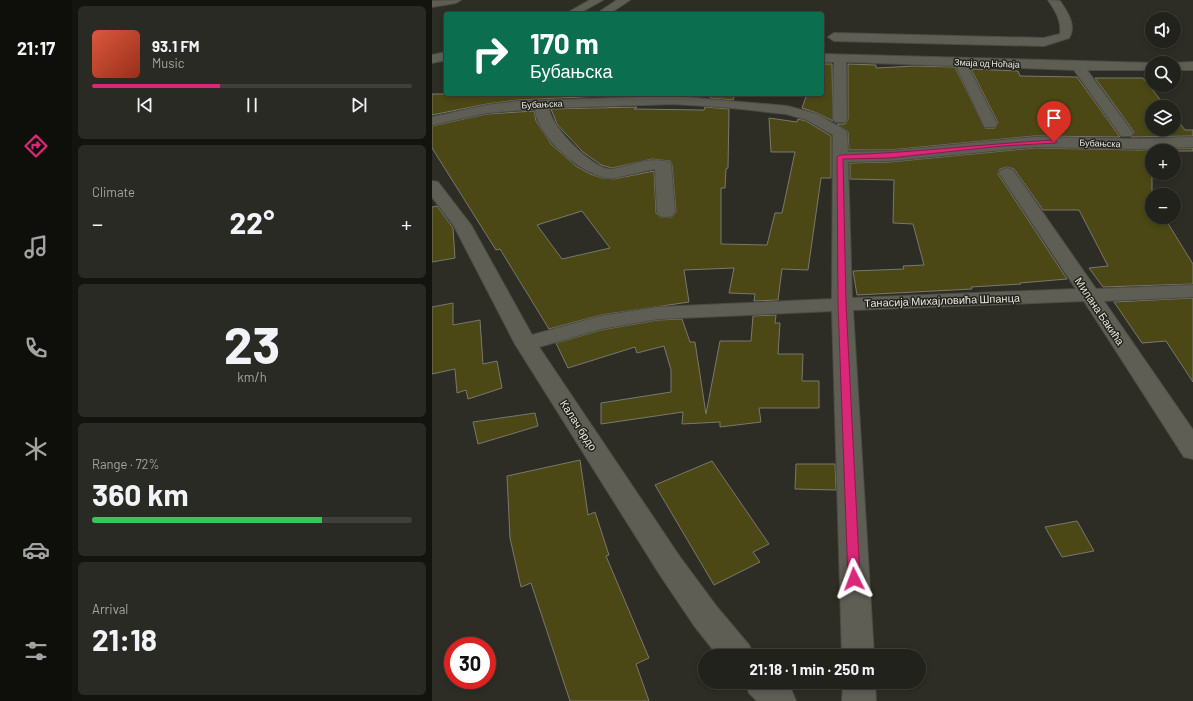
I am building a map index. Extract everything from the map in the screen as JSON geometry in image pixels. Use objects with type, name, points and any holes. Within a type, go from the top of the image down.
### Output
[{"type":"street","points":[[432,4],[456,0]]},
{"type":"street","points":[[574,12],[598,0]]},
{"type":"street","points":[[604,12],[625,0]]},
{"type":"street","points":[[834,37],[1044,42],[1065,36],[1067,30],[1060,8],[1053,0]]},
{"type":"street","points":[[432,59],[444,56]]},
{"type":"street","name":"Змаја од Ноћаја","points":[[824,58],[1078,66],[1145,66]]},
{"type":"street","points":[[840,59],[842,303],[858,649]]},
{"type":"street","points":[[960,62],[990,124]]},
{"type":"street","points":[[1078,66],[1126,133]]},
{"type":"street","points":[[1181,66],[1193,66]]},
{"type":"street","name":"Бубањска","points":[[432,121],[487,109],[541,104],[674,100],[764,107],[812,117],[840,126]]},
{"type":"street","points":[[541,104],[542,115],[556,135],[586,164],[597,171],[612,174],[653,164],[663,165],[666,212]]},
{"type":"street","name":"Бубањска","points":[[840,157],[902,155],[1034,142],[1138,144],[1193,142]]},
{"type":"street","name":"Милана Бакића","points":[[1008,173],[1193,450]]},
{"type":"street","name":"Калач брдо","points":[[432,186],[462,225],[526,344],[670,566],[706,617],[732,649]]},
{"type":"street","name":"Танасија Михајловића Шпанца","points":[[526,344],[598,322],[651,313],[842,303],[1193,291]]},
{"type":"street","points":[[768,689],[779,701]]},
{"type":"street","points":[[859,689],[860,701]]},
{"type":"building","points":[[824,64],[832,64],[833,121],[802,108],[806,96],[824,96]]},
{"type":"building","points":[[848,64],[876,65],[876,68],[914,66],[955,67],[985,128],[995,128],[998,123],[971,69],[1018,71],[1020,76],[1077,77],[1120,137],[1034,136],[890,150],[849,150],[848,132],[837,124],[845,124],[848,119]]},
{"type":"building","points":[[1095,78],[1143,78],[1145,81],[1145,92],[1154,92],[1160,100],[1145,100],[1145,136],[1181,136],[1181,125],[1185,130],[1193,130],[1193,136],[1131,137],[1134,132]]},
{"type":"building","points":[[432,94],[444,94],[444,96],[605,96],[517,100],[487,104],[432,115]]},
{"type":"building","points":[[710,96],[734,96],[733,100],[710,98]]},
{"type":"building","points":[[637,107],[634,109],[704,110],[705,107],[729,109],[728,168],[726,169],[725,188],[721,188],[721,244],[767,245],[775,213],[782,213],[795,152],[771,152],[769,118],[797,122],[798,119],[806,121],[831,136],[831,178],[821,178],[808,270],[782,269],[778,300],[754,301],[755,294],[729,293],[734,268],[684,270],[689,302],[601,315],[549,329],[500,249],[496,250],[432,148],[432,126],[487,114],[534,111],[536,121],[552,145],[576,166],[590,174],[602,178],[614,179],[654,171],[656,213],[660,217],[672,217],[676,212],[672,165],[670,161],[652,159],[612,168],[601,165],[583,152],[565,133],[557,124],[551,109]],"holes":[[[582,211],[610,248],[562,259],[537,225]]]},
{"type":"building","points":[[1034,148],[1145,150],[1145,180],[1152,180],[1152,188],[1145,188],[1145,224],[1168,224],[1193,264],[1193,284],[1103,287],[1089,268],[1108,266],[1079,210],[1043,210],[1014,169],[1007,167],[1000,169],[998,174],[1067,279],[971,287],[972,289],[857,295],[853,271],[904,269],[903,266],[924,265],[913,224],[893,223],[894,180],[850,179],[850,163],[890,162]]},
{"type":"building","points":[[1181,148],[1193,148],[1193,151],[1181,151]]},
{"type":"building","points":[[437,206],[453,228],[455,258],[432,262],[432,207]]},
{"type":"building","points":[[1193,298],[1193,382],[1166,341],[1142,343],[1114,302]]},
{"type":"building","points":[[453,303],[453,325],[480,320],[483,364],[497,361],[502,388],[468,399],[466,390],[457,393],[455,369],[432,374],[432,307]]},
{"type":"building","points":[[776,315],[775,323],[780,323],[778,354],[803,354],[802,381],[819,381],[819,408],[759,408],[761,422],[720,427],[720,422],[682,424],[683,412],[601,424],[601,403],[671,392],[671,370],[664,346],[637,353],[635,347],[568,368],[556,343],[601,330],[658,320],[682,319],[690,342],[695,342],[706,414],[720,341],[751,341],[753,316]]},
{"type":"building","points":[[535,413],[538,426],[478,444],[473,422]]},
{"type":"building","points":[[580,460],[588,515],[595,512],[609,555],[606,556],[649,658],[636,664],[649,701],[570,701],[531,583],[521,587],[510,538],[507,476]]},
{"type":"building","points":[[712,461],[769,544],[753,552],[760,562],[714,585],[655,485]]},
{"type":"building","points":[[796,464],[835,464],[836,490],[795,489]]},
{"type":"building","points":[[1077,521],[1094,551],[1062,557],[1045,527]]},
{"type":"route","points":[[854,579],[842,303],[840,157],[890,156],[1034,142],[1054,142]]}]
